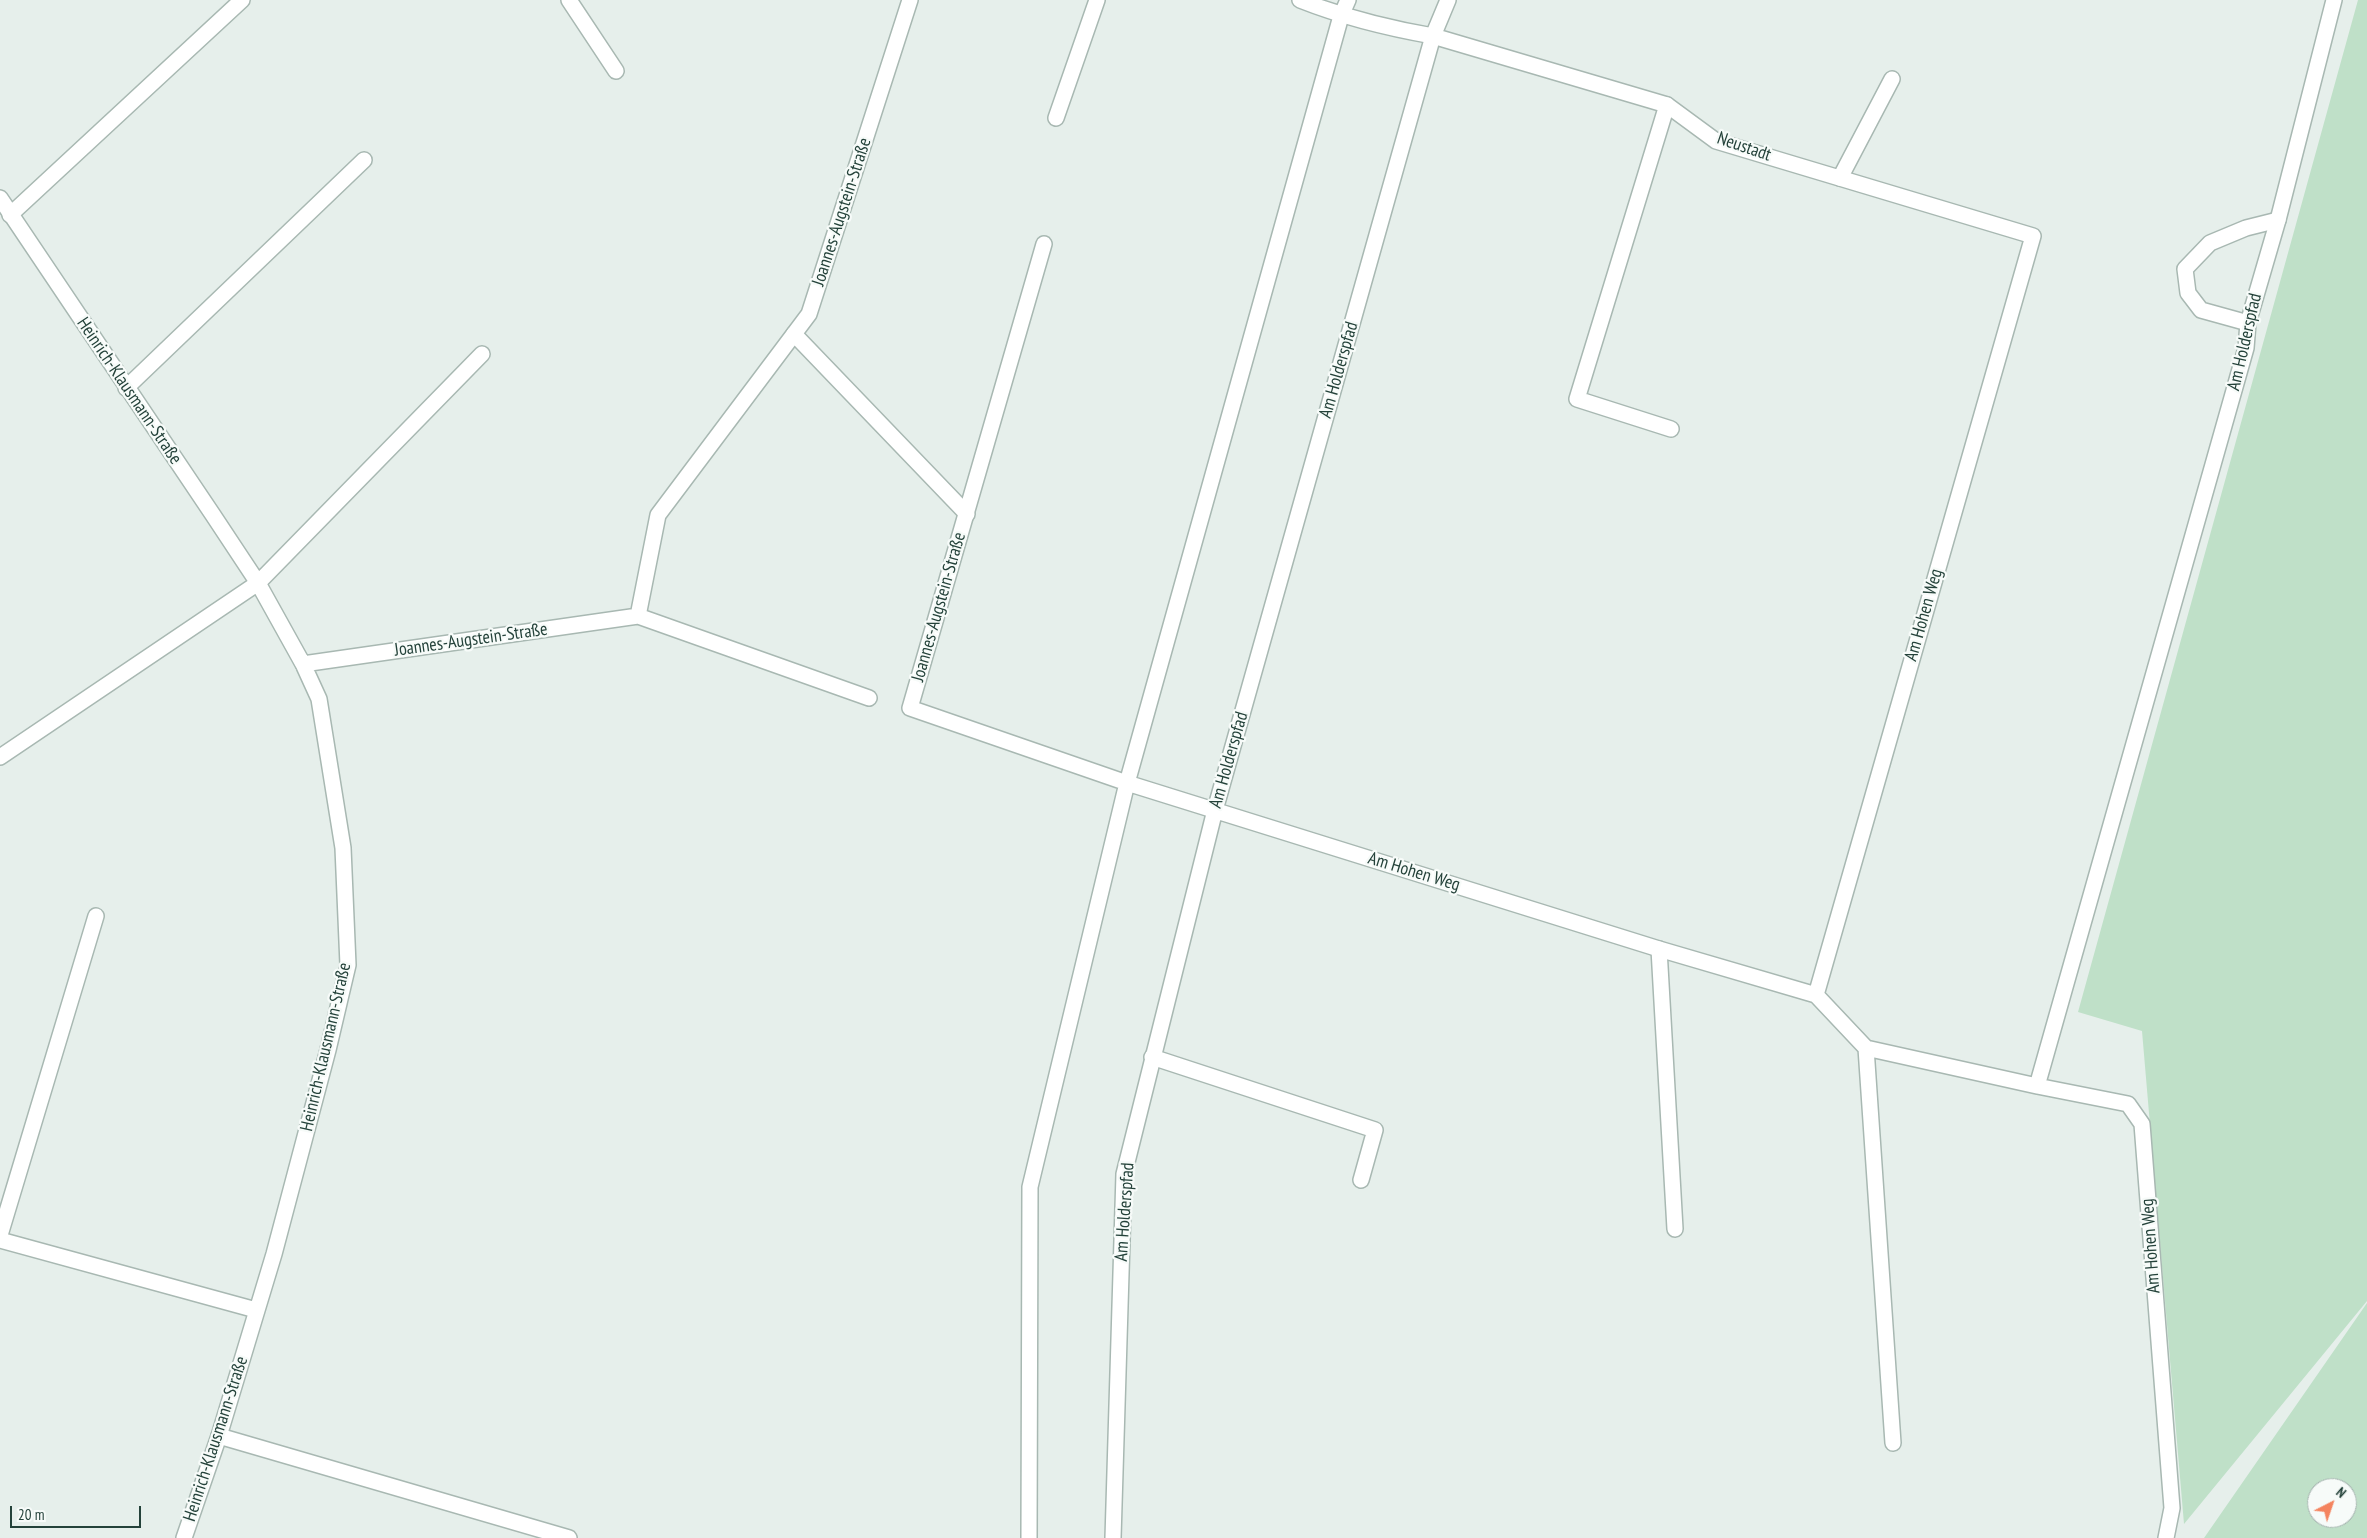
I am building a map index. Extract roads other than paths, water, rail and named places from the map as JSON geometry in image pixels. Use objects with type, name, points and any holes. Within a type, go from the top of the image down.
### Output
[{"type":"street","points":[[10,215],[242,0]]},
{"type":"street","points":[[569,0],[616,71]]},
{"type":"street","name":"Joannes-Augstein-Straße","points":[[638,616],[658,515],[809,314],[910,0]]},
{"type":"street","points":[[1056,118],[1097,0]]},
{"type":"street","name":"Neustadt","points":[[1300,0],[1341,16],[1392,29],[1433,36],[1667,105],[1716,140],[2033,236]]},
{"type":"street","points":[[1029,1538],[1030,1187],[1127,784],[1341,16],[1348,0]]},
{"type":"street","name":"Am Holderspfad","points":[[1113,1538],[1124,1174],[1215,810],[1433,36],[1448,0]]},
{"type":"street","name":"Am Holderspfad","points":[[2038,1086],[2246,348],[2248,323],[2278,220],[2334,0]]},
{"type":"street","points":[[1840,178],[1892,79]]},
{"type":"street","points":[[1667,105],[1577,399],[1671,429]]},
{"type":"street","points":[[126,388],[364,160]]},
{"type":"street","name":"Heinrich-Klausmann-Straße","points":[[0,198],[258,584],[303,664],[319,699],[344,848],[348,965],[328,1050],[279,1236],[219,1436],[184,1538]]},
{"type":"street","points":[[2248,323],[2201,310],[2188,292],[2185,269],[2210,243],[2246,228],[2278,220]]},
{"type":"street","name":"Am Hohen Weg","points":[[1168,796],[1659,949],[1816,995],[2033,236]]},
{"type":"street","name":"Joannes-Augstein-Straße","points":[[1044,244],[910,708],[1127,784],[1168,796]]},
{"type":"street","points":[[794,334],[967,514]]},
{"type":"street","points":[[0,757],[258,584],[482,354]]},
{"type":"street","name":"Joannes-Augstein-Straße","points":[[303,664],[638,616],[870,698]]},
{"type":"street","points":[[0,1235],[96,916]]},
{"type":"street","points":[[1659,949],[1676,1229]]},
{"type":"street","points":[[1816,995],[1866,1048],[1893,1443]]},
{"type":"street","name":"Am Hohen Weg","points":[[1866,1048],[2128,1104],[2142,1124],[2172,1508],[2166,1538]]},
{"type":"street","points":[[1152,1058],[1375,1130],[1361,1180]]},
{"type":"street","points":[[0,1240],[256,1310]]},
{"type":"street","points":[[219,1436],[569,1538]]}]
